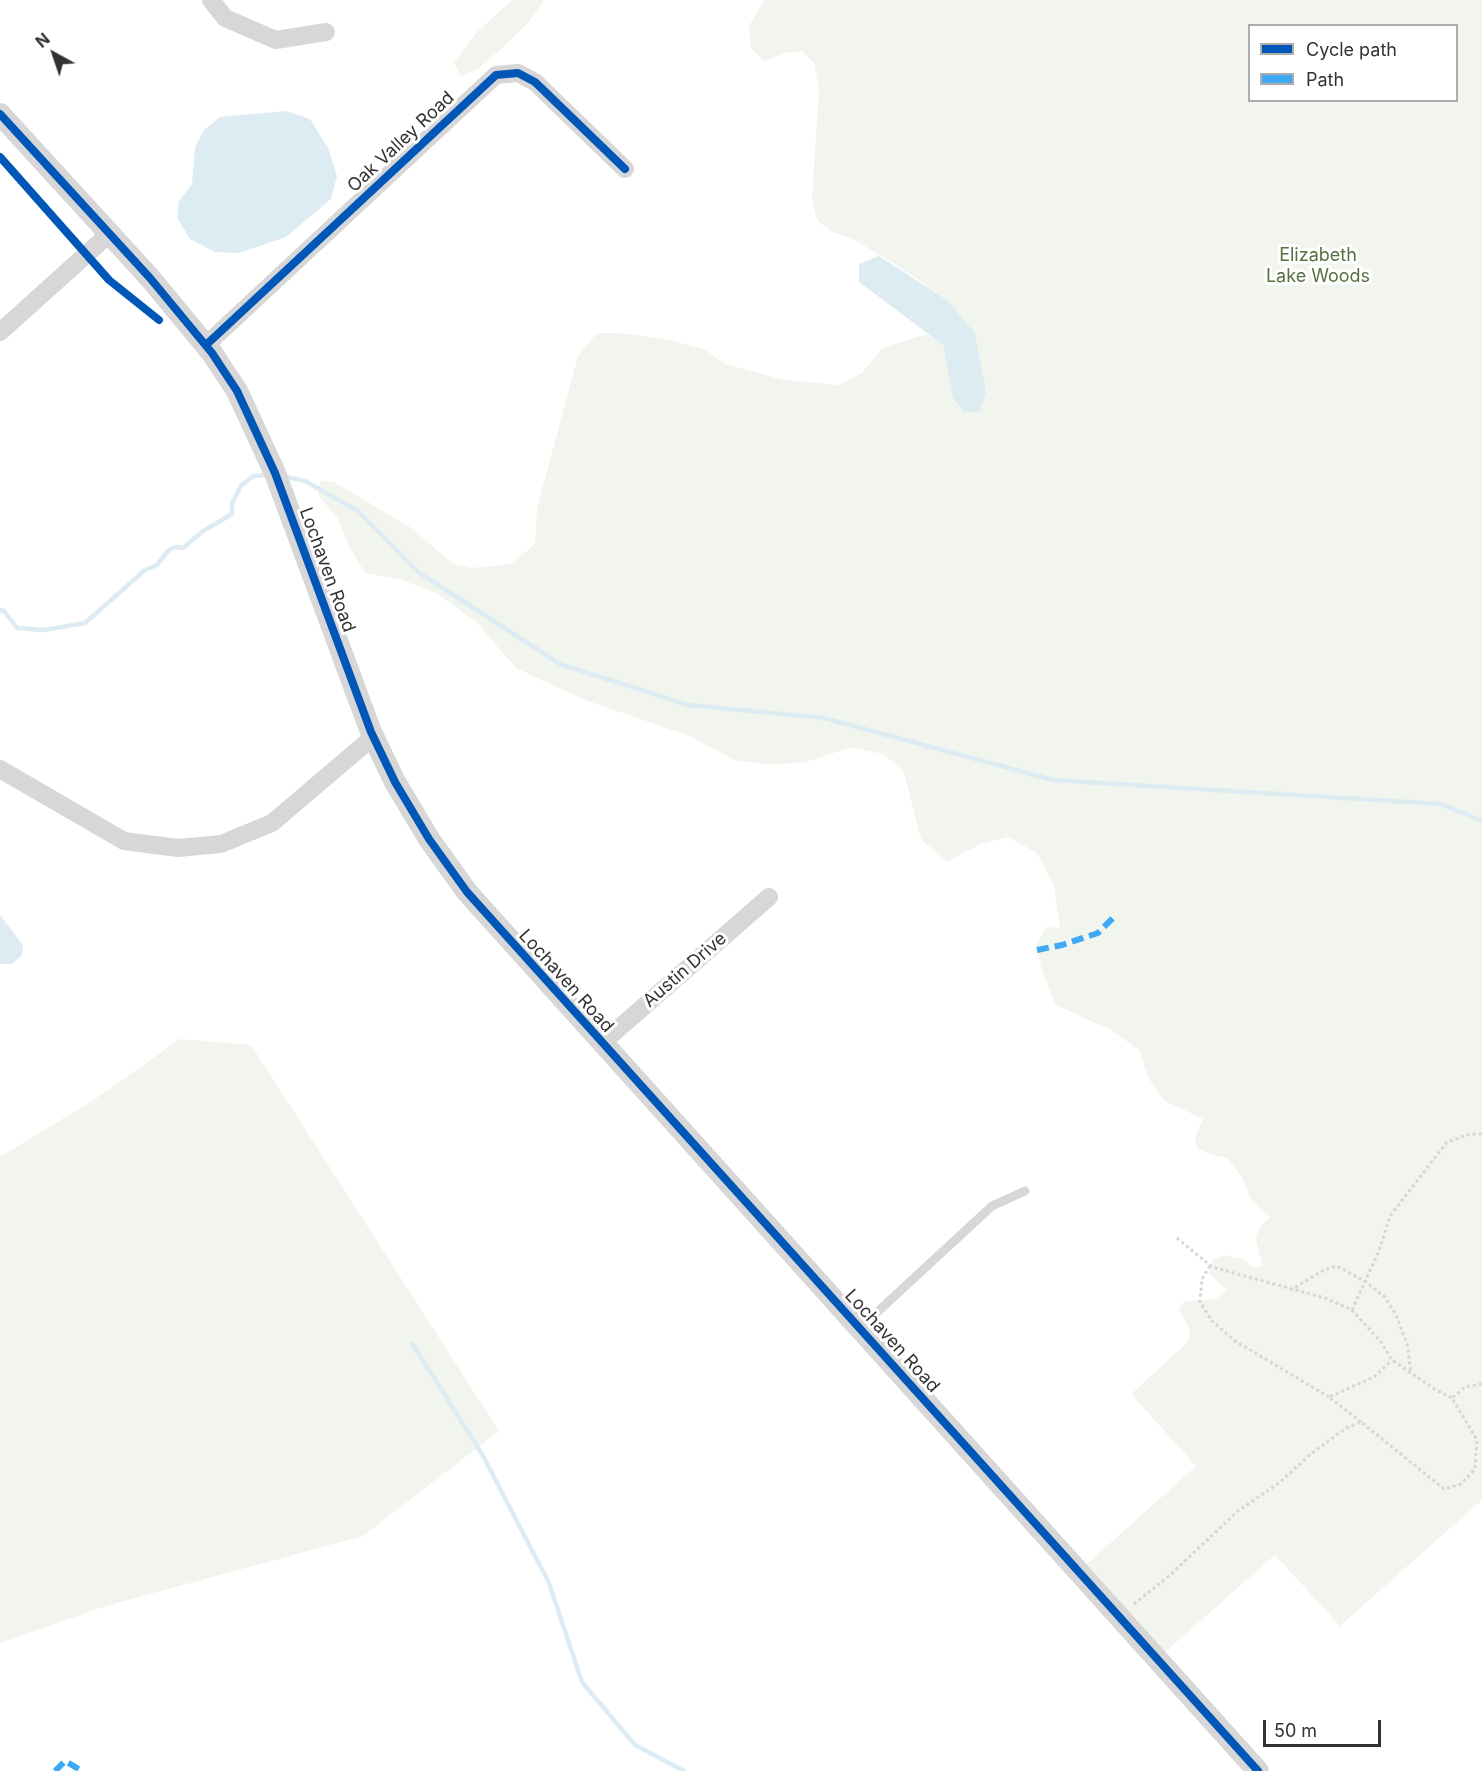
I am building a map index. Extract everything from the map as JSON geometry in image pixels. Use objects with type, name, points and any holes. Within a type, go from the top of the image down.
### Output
[{"type":"street","points":[[211,0],[225,18],[276,40],[326,32]]},
{"type":"street","name":"Oak Valley Road","points":[[206,345],[496,75],[518,73],[536,82],[625,169]]},
{"type":"street","name":"Lochaven Road","points":[[0,114],[150,278],[206,345],[237,391],[275,473],[373,737],[395,783],[429,839],[467,892],[1258,1771]]},
{"type":"street","points":[[0,332],[109,234]]},
{"type":"street","points":[[0,769],[124,841],[178,848],[221,844],[272,823],[373,737]]},
{"type":"street","name":"Austin Drive","points":[[602,1043],[769,897]]},
{"type":"lane","points":[[860,1328],[992,1206],[1025,1191]]},
{"type":"path","points":[[1352,1310],[1380,1251],[1385,1224],[1430,1163],[1447,1142],[1470,1134],[1482,1134]]},
{"type":"path","points":[[1177,1238],[1210,1266],[1325,1298],[1352,1310],[1381,1342],[1392,1360],[1452,1398],[1477,1440],[1475,1469],[1461,1484],[1444,1489],[1329,1397],[1235,1341],[1212,1321],[1200,1302],[1202,1280],[1210,1266]]},
{"type":"path","points":[[1290,1290],[1326,1269],[1337,1266],[1366,1282],[1385,1297],[1396,1315],[1407,1344],[1412,1374]]},
{"type":"path","points":[[1329,1397],[1374,1377],[1392,1360]]},
{"type":"path","points":[[1452,1398],[1465,1387],[1482,1384]]},
{"type":"path","points":[[1119,1617],[1168,1576],[1238,1511],[1279,1483],[1346,1428],[1361,1422]]},
{"type":"green space","points":[[512,0],[544,0],[528,23],[501,49],[476,70],[461,76],[454,63],[477,32]]},
{"type":"green space","name":"Elizabeth Lake Woods","points":[[764,0],[1482,0],[1482,1500],[1340,1626],[1275,1555],[1165,1652],[1087,1564],[1196,1466],[1131,1394],[1188,1342],[1190,1330],[1179,1309],[1184,1301],[1216,1299],[1227,1290],[1209,1274],[1212,1259],[1225,1255],[1242,1259],[1255,1268],[1262,1265],[1256,1239],[1259,1228],[1270,1217],[1251,1200],[1242,1177],[1227,1158],[1212,1155],[1197,1148],[1195,1137],[1203,1119],[1165,1101],[1149,1079],[1139,1050],[1111,1030],[1056,1005],[1042,971],[1036,945],[1046,927],[1060,928],[1054,886],[1038,854],[1009,837],[980,844],[947,862],[921,839],[903,770],[883,754],[852,747],[803,763],[766,764],[734,760],[690,736],[585,700],[516,668],[476,622],[436,593],[402,580],[365,573],[349,546],[338,519],[319,496],[320,481],[334,482],[410,527],[453,564],[471,568],[511,564],[535,544],[537,508],[578,356],[597,333],[620,333],[669,340],[704,349],[725,364],[784,380],[839,385],[862,373],[882,348],[927,334],[943,345],[953,398],[964,412],[975,333],[947,300],[901,268],[853,239],[832,232],[817,220],[812,200],[819,89],[814,63],[802,51],[785,53],[764,61],[751,48],[749,26]]},
{"type":"green space","points":[[180,1039],[251,1045],[499,1431],[363,1536],[106,1606],[0,1643],[0,1157],[95,1099]]},
{"type":"shaded area","points":[[286,111],[310,119],[328,148],[337,176],[331,199],[286,237],[239,253],[215,252],[190,239],[177,218],[179,201],[192,184],[195,147],[204,130],[220,117]]},
{"type":"shaded area","points":[[879,256],[947,300],[975,333],[986,393],[980,412],[964,412],[953,398],[943,345],[859,282],[859,264]]},
{"type":"shaded area","points":[[0,915],[23,945],[22,955],[12,964],[0,964]]},
{"type":"waterway","points":[[0,610],[4,611],[17,628],[44,630],[85,623],[145,570],[157,565],[169,550],[176,547],[183,548],[203,531],[232,514],[232,503],[241,486],[253,476],[266,475]]},
{"type":"waterway","points":[[287,477],[305,481],[358,511],[418,572],[560,664],[688,705],[824,718],[1053,780],[1441,804],[1482,821]]},
{"type":"waterway","points":[[412,1343],[482,1454],[549,1583],[582,1682],[635,1745],[684,1771]]},
{"type":"marked path","points":[[1037,950],[1062,945],[1098,933],[1113,918]]},
{"type":"marked path","points":[[55,1771],[65,1761],[82,1771]]},
{"type":"cycle path","points":[[206,345],[496,75],[518,73],[535,82],[625,169]]},
{"type":"cycle path","points":[[0,114],[150,278],[212,353],[237,391],[275,473],[371,732],[395,782],[429,839],[467,892],[1258,1771]]},
{"type":"cycle path","points":[[0,157],[109,280],[159,320]]}]
